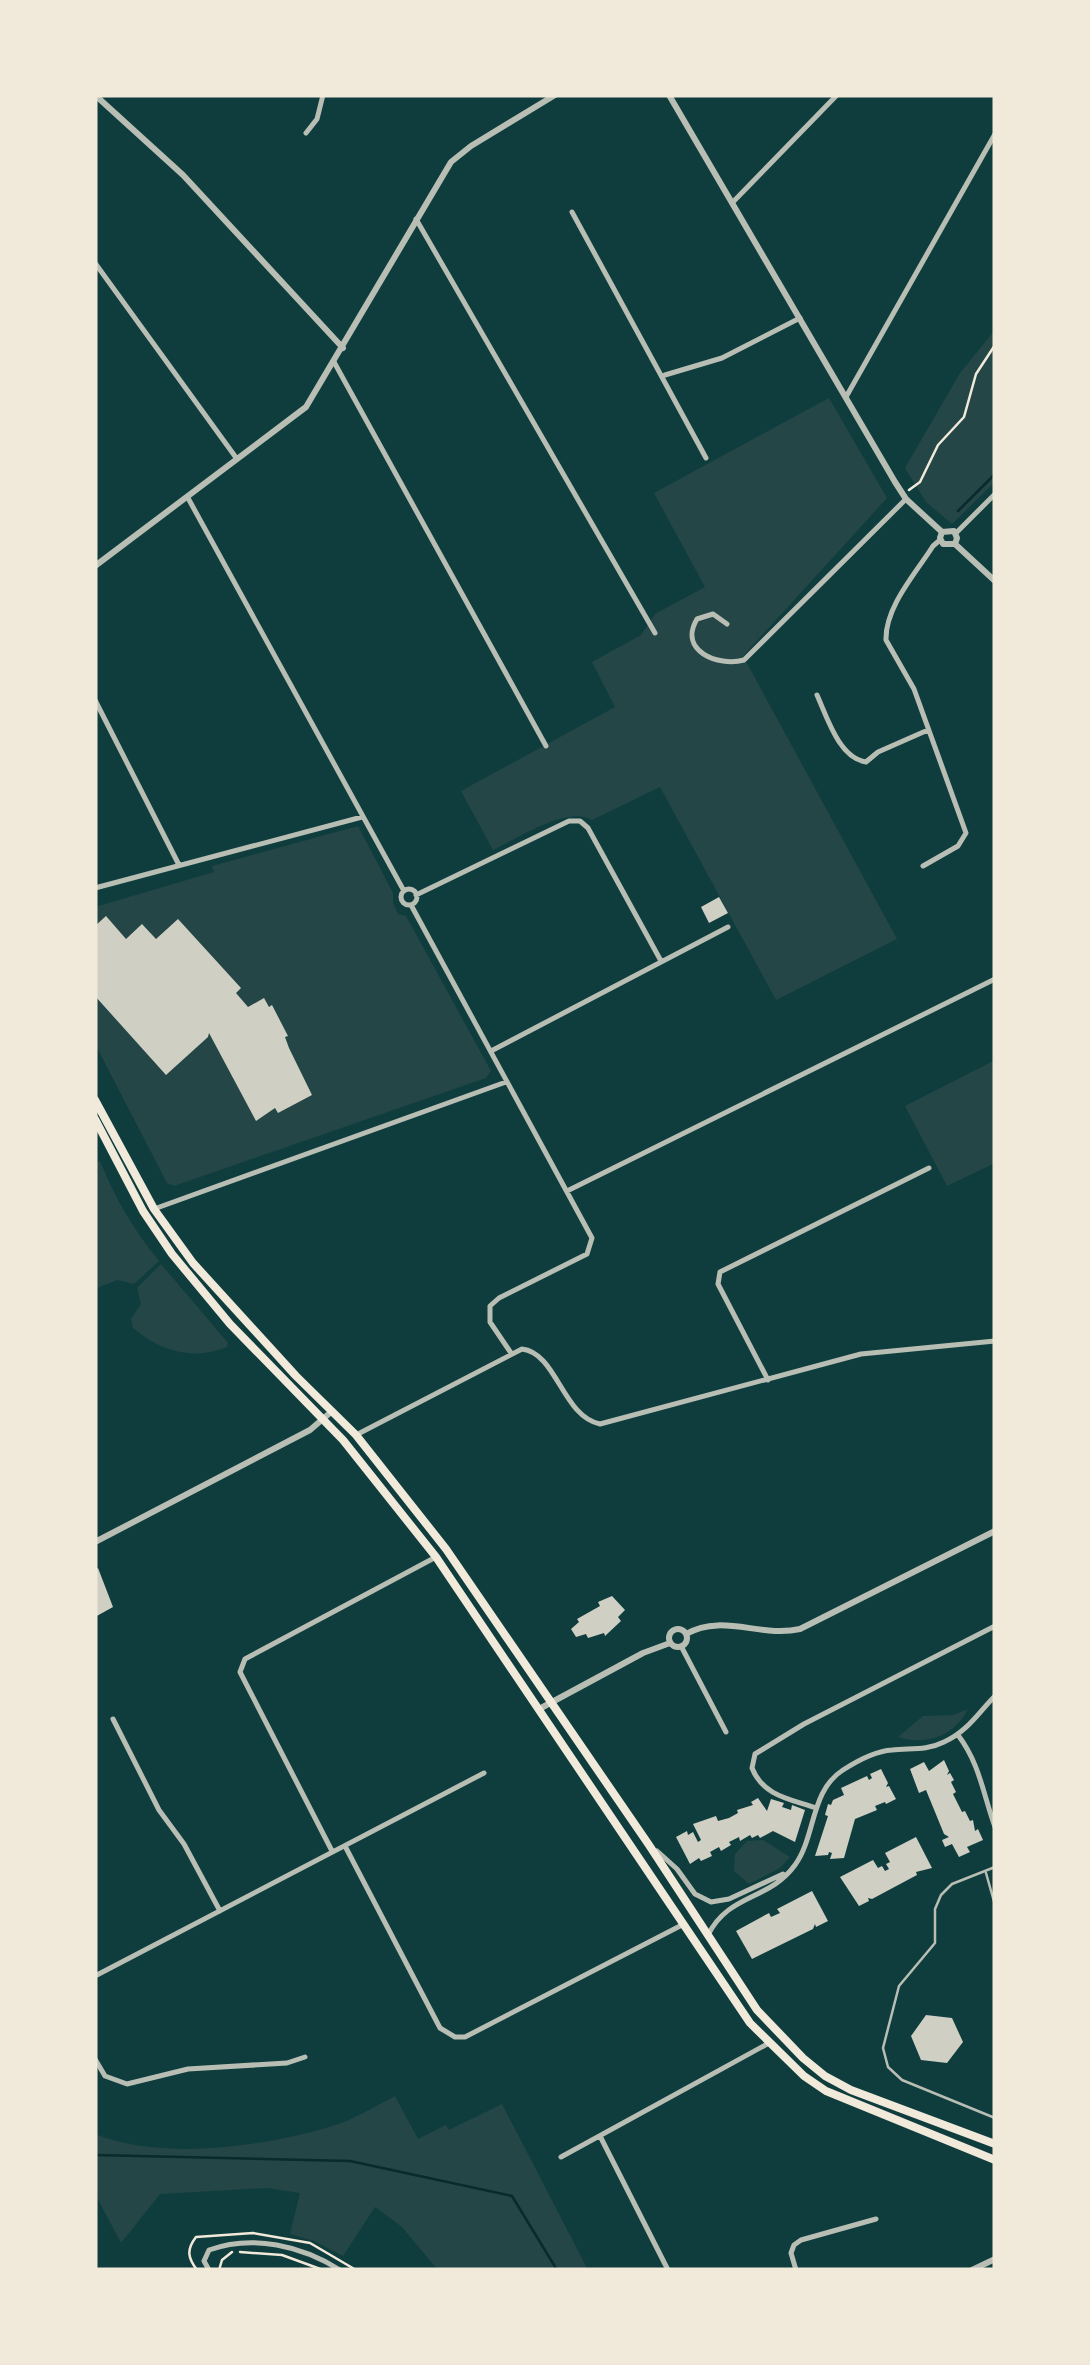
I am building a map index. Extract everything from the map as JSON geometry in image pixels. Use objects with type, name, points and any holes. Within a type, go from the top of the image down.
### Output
[{"type":"highway","points":[[95,1100],[154,1209],[208,1281],[356,1434],[446,1549],[650,1845],[757,2010],[825,2076],[851,2090],[995,2144]]},
{"type":"highway","points":[[95,1119],[142,1211],[172,1254],[240,1334],[342,1440],[436,1557],[750,2022],[826,2091],[995,2160]]},
{"type":"street","points":[[95,95],[183,174],[343,348]]},
{"type":"street","points":[[306,133],[316,119],[323,95]]},
{"type":"street","points":[[95,566],[306,407],[442,177],[462,152],[555,95]]},
{"type":"street","points":[[669,95],[906,499],[941,536],[945,546],[955,544]]},
{"type":"street","points":[[732,202],[837,95]]},
{"type":"street","points":[[846,397],[995,134]]},
{"type":"street","points":[[572,212],[706,458]]},
{"type":"street","points":[[416,219],[655,633]]},
{"type":"street","points":[[95,263],[237,459]]},
{"type":"street","points":[[664,376],[722,358],[800,318]]},
{"type":"street","points":[[334,362],[546,746]]},
{"type":"street","points":[[955,544],[956,533],[995,494]]},
{"type":"street","points":[[188,498],[404,891],[402,902],[410,905],[590,1234],[590,1249],[492,1303],[490,1322],[510,1354]]},
{"type":"street","points":[[728,624],[712,614],[704,615],[694,624],[696,647],[704,656],[721,663],[744,660],[756,651],[906,499]]},
{"type":"street","points":[[923,866],[958,846],[966,833],[914,689],[886,640],[886,632],[894,608],[933,546],[949,529],[956,533]]},
{"type":"street","points":[[955,544],[995,581]]},
{"type":"street","points":[[816,695],[850,756],[859,762],[928,730]]},
{"type":"street","points":[[95,700],[180,865]]},
{"type":"street","points":[[95,888],[362,817]]},
{"type":"street","points":[[410,905],[416,895],[569,821],[580,821],[588,828],[661,960]]},
{"type":"street","points":[[404,891],[411,890],[416,895]]},
{"type":"street","points":[[490,1052],[728,927]]},
{"type":"street","points":[[566,1191],[995,979]]},
{"type":"street","points":[[154,1209],[506,1082]]},
{"type":"street","points":[[768,1380],[718,1284],[720,1272],[929,1168]]},
{"type":"street","points":[[356,1434],[526,1349],[537,1354],[579,1412],[600,1424],[873,1352],[995,1341]]},
{"type":"street","points":[[95,1542],[322,1421],[331,1412]]},
{"type":"street","points":[[670,1642],[674,1630],[686,1634],[715,1624],[774,1632],[800,1629],[995,1531]]},
{"type":"street","points":[[332,1852],[240,1672],[245,1659],[436,1557]]},
{"type":"street","points":[[817,1808],[764,1787],[752,1768],[755,1754],[804,1724],[995,1626]]},
{"type":"street","points":[[682,1646],[686,1634]]},
{"type":"street","points":[[540,1708],[670,1642],[682,1646],[726,1732]]},
{"type":"street","points":[[708,1935],[722,1912],[758,1894],[791,1870],[802,1852],[824,1790],[843,1770],[883,1751],[926,1749],[958,1735],[995,1696]]},
{"type":"street","points":[[114,1719],[160,1810],[184,1844],[220,1911]]},
{"type":"street","points":[[958,1735],[972,1753],[995,1827]]},
{"type":"street","points":[[95,1975],[484,1774]]},
{"type":"street","points":[[650,1845],[677,1870],[694,1894],[711,1902],[730,1900],[791,1870]]},
{"type":"street","points":[[345,1846],[440,2028],[455,2037],[464,2036],[685,1924]]},
{"type":"street","points":[[561,2157],[769,2043]]},
{"type":"street","points":[[95,2059],[105,2076],[127,2084],[188,2069],[288,2063],[305,2057]]},
{"type":"street","points":[[600,2136],[668,2270]]},
{"type":"street","points":[[796,2270],[791,2253],[794,2245],[876,2219]]},
{"type":"street","points":[[208,2270],[204,2261],[208,2250],[222,2245],[265,2243],[306,2252],[340,2270]]},
{"type":"street","points":[[972,2270],[995,2259]]},
{"type":"lane","points":[[995,1868],[952,1884],[941,1895],[935,1909],[935,1943],[899,1986],[883,2048],[888,2066],[902,2080],[995,2118]]},
{"type":"lane","points":[[985,1872],[995,1905]]},
{"type":"path","points":[[915,487],[938,445],[964,417],[976,374],[995,345]]},
{"type":"path","points":[[220,2270],[222,2260],[234,2252],[282,2255],[322,2270]]},
{"type":"shaded area","points":[[995,330],[995,482],[952,524],[926,502],[905,468],[960,373]]},
{"type":"shaded area","points":[[829,398],[887,498],[743,656],[897,939],[776,1000],[660,787],[592,820],[582,816],[557,820],[493,850],[461,791],[615,707],[592,662],[641,635],[655,614],[705,587],[654,493]]},
{"type":"shaded area","points":[[358,826],[393,893],[398,914],[406,916],[491,1071],[486,1078],[174,1186],[167,1183],[95,1044],[95,907],[214,872],[212,866]]},
{"type":"shaded area","points":[[995,1060],[995,1163],[947,1186],[905,1106]]},
{"type":"shaded area","points":[[100,1161],[125,1213],[159,1261],[134,1284],[117,1280],[95,1289],[95,1163]]},
{"type":"shaded area","points":[[161,1264],[228,1343],[227,1347],[202,1353],[178,1351],[154,1343],[133,1328],[131,1319],[141,1304],[137,1288]]},
{"type":"shaded area","points":[[968,1709],[955,1726],[939,1736],[919,1740],[898,1737],[923,1716],[953,1715]]},
{"type":"shaded area","points":[[763,1840],[790,1857],[780,1868],[749,1884],[734,1871],[735,1854],[747,1841]]},
{"type":"shaded area","points":[[395,2096],[418,2139],[446,2125],[449,2130],[502,2104],[588,2270],[438,2270],[402,2227],[375,2207],[343,2256],[290,2234],[300,2193],[267,2188],[160,2194],[121,2243],[95,2194],[95,2134],[151,2147],[245,2145],[340,2123]]},
{"type":"building","points":[[719,897],[728,913],[709,923],[701,907]]},
{"type":"building","points":[[106,916],[126,939],[142,924],[156,939],[178,919],[241,988],[236,993],[248,1007],[264,998],[269,1007],[272,1005],[312,1095],[278,1113],[275,1108],[256,1121],[209,1033],[166,1075],[95,996],[95,926]]},
{"type":"building","points":[[98,1568],[113,1607],[95,1617],[95,1570]]},
{"type":"building","points":[[612,1596],[625,1610],[618,1617],[621,1621],[605,1636],[604,1633],[576,1637],[571,1629],[579,1622],[577,1619]]},
{"type":"building","points":[[944,1760],[947,1775],[950,1773],[954,1780],[953,1794],[983,1840],[967,1847],[970,1852],[959,1857],[952,1844],[945,1847],[942,1840],[949,1837],[944,1834],[926,1790],[919,1793],[910,1769],[924,1762],[929,1771]]},
{"type":"building","points":[[881,1769],[886,1787],[896,1799],[855,1819],[844,1858],[830,1859],[829,1852],[815,1856],[828,1804],[844,1795],[841,1788],[867,1776],[869,1780],[870,1774]]},
{"type":"building","points":[[758,1798],[767,1811],[771,1799],[791,1810],[792,1805],[805,1810],[795,1842],[773,1831],[760,1838],[750,1835],[740,1841],[739,1837],[721,1851],[719,1847],[710,1852],[712,1856],[690,1864],[676,1837],[693,1832],[698,1842],[701,1840],[693,1824],[716,1816],[718,1821],[729,1818]]},
{"type":"building","points":[[916,1837],[932,1868],[916,1872],[917,1875],[859,1906],[840,1877],[873,1860],[878,1868],[889,1869],[885,1853]]},
{"type":"building","points":[[812,1891],[828,1921],[816,1927],[815,1924],[813,1929],[752,1959],[736,1931],[769,1913],[771,1917],[780,1913],[777,1909]]},
{"type":"building","points":[[926,2015],[952,2018],[963,2042],[947,2063],[921,2060],[911,2036]]},
{"type":"waterway","points":[[958,511],[995,474]]},
{"type":"waterway","points":[[95,2155],[350,2161],[512,2196],[557,2270]]}]
